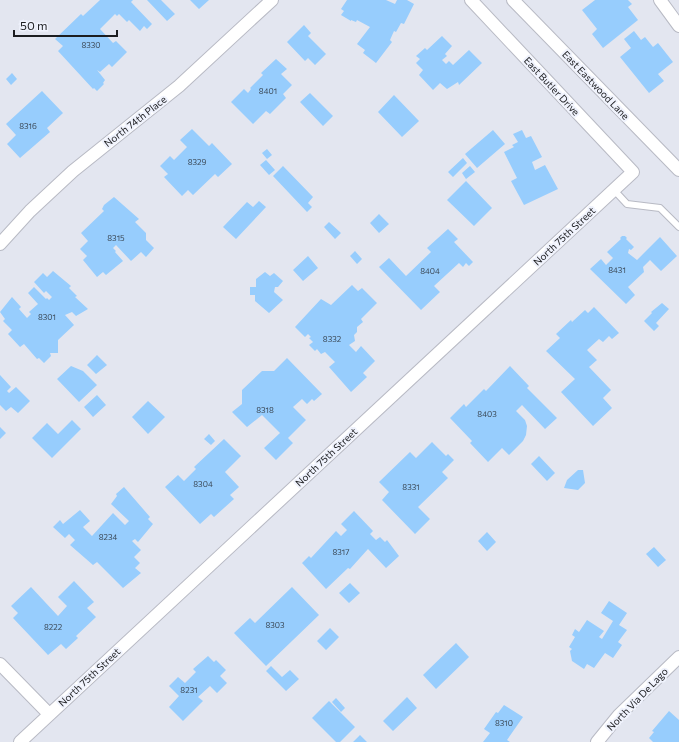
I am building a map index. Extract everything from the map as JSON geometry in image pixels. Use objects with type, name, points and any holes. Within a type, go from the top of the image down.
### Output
[{"type":"street","name":"North 74th Place","points":[[0,244],[30,211],[73,171],[179,86],[272,0]]},
{"type":"street","name":"East Butler Drive","points":[[471,0],[633,172]]},
{"type":"street","name":"East Eastwood Lane","points":[[513,0],[679,170]]},
{"type":"street","points":[[660,0],[679,26]]},
{"type":"street","name":"North 75th Street","points":[[20,742],[633,172]]},
{"type":"street","name":"North Via De Lago","points":[[597,742],[620,715],[677,663]]},
{"type":"street","points":[[0,664],[49,714]]},
{"type":"lane","points":[[614,190],[627,204],[660,208],[679,227]]},
{"type":"building","points":[[100,0],[133,0],[131,2],[152,24],[147,29],[144,26],[140,31],[129,20],[127,22],[119,14],[117,16],[115,14],[100,29],[113,43],[116,41],[127,52],[112,67],[109,64],[100,72],[97,70],[105,80],[103,83],[104,84],[97,91],[94,88],[93,89],[58,51],[63,46],[55,39],[81,14],[83,16]]},
{"type":"building","points":[[147,0],[161,0],[175,14],[167,21]]},
{"type":"building","points":[[190,0],[209,0],[199,9]]},
{"type":"building","points":[[347,0],[386,0],[395,4],[397,0],[407,0],[414,4],[404,24],[401,23],[396,32],[394,31],[390,40],[392,42],[376,63],[363,53],[365,50],[357,44],[370,27],[357,20],[356,22],[351,21],[341,15],[344,11],[341,9]]},
{"type":"building","points":[[595,0],[628,0],[632,4],[628,7],[638,20],[603,48],[592,34],[597,29],[582,10]]},
{"type":"building","points":[[304,25],[311,33],[308,36],[326,54],[315,65],[308,58],[305,61],[287,42]]},
{"type":"building","points":[[634,31],[641,40],[645,37],[653,47],[658,43],[673,62],[658,74],[664,81],[649,93],[620,57],[631,48],[624,39]]},
{"type":"building","points":[[442,36],[452,46],[445,54],[447,56],[442,60],[446,64],[449,61],[453,65],[469,50],[482,63],[459,85],[458,82],[447,89],[440,83],[433,90],[419,75],[423,70],[416,63],[420,59],[416,56],[425,48],[427,50]]},
{"type":"building","points":[[276,59],[287,69],[281,74],[292,85],[283,94],[286,98],[270,114],[266,111],[253,124],[231,102],[244,89],[248,93],[251,89],[250,88],[263,75],[261,73]]},
{"type":"building","points":[[12,73],[17,79],[11,85],[6,79]]},
{"type":"building","points":[[42,91],[63,113],[47,128],[50,132],[20,158],[7,144],[16,135],[6,124]]},
{"type":"building","points":[[310,93],[333,116],[323,126],[300,102]]},
{"type":"building","points":[[394,95],[419,121],[402,137],[378,112]]},
{"type":"building","points":[[192,129],[209,146],[212,143],[232,164],[218,177],[215,174],[193,195],[188,190],[182,196],[164,177],[168,174],[160,166],[170,156],[174,160],[187,147],[180,140]]},
{"type":"building","points":[[493,130],[505,144],[477,168],[465,154]]},
{"type":"building","points":[[522,130],[526,138],[531,136],[542,157],[532,162],[535,170],[545,165],[558,189],[524,205],[511,181],[517,178],[504,152],[514,147],[512,145],[518,142],[513,134]]},
{"type":"building","points":[[267,149],[272,155],[267,159],[262,153]]},
{"type":"building","points":[[463,158],[467,163],[453,177],[448,172]]},
{"type":"building","points":[[266,160],[275,170],[269,175],[260,165]]},
{"type":"building","points":[[283,166],[313,197],[308,203],[312,207],[307,212],[273,176]]},
{"type":"building","points":[[470,166],[475,172],[466,179],[462,173]]},
{"type":"building","points":[[466,181],[492,208],[474,226],[447,200]]},
{"type":"building","points":[[114,197],[139,219],[135,222],[146,233],[146,240],[154,248],[146,257],[141,252],[131,261],[116,245],[113,248],[123,261],[106,275],[103,272],[97,277],[83,260],[87,256],[80,249],[88,241],[81,233],[104,211],[102,209],[104,205]]},
{"type":"building","points":[[259,201],[266,207],[236,239],[223,227],[247,202],[253,207]]},
{"type":"building","points":[[379,214],[389,224],[379,233],[370,223]]},
{"type":"building","points":[[329,222],[341,233],[335,239],[324,227]]},
{"type":"building","points":[[448,229],[458,239],[454,242],[473,262],[469,266],[466,263],[463,267],[459,263],[434,286],[440,292],[421,310],[379,267],[389,258],[406,276],[431,252],[427,248]]},
{"type":"building","points":[[625,236],[634,247],[631,250],[629,249],[628,253],[637,260],[660,237],[677,256],[661,271],[650,260],[643,267],[644,272],[628,287],[635,295],[626,304],[590,269],[601,259],[606,265],[613,258],[607,252],[621,239],[620,238]]},
{"type":"building","points":[[355,251],[362,259],[357,264],[350,256]]},
{"type":"building","points":[[308,256],[318,268],[303,281],[293,270]]},
{"type":"building","points":[[53,271],[71,286],[69,288],[77,296],[75,297],[88,309],[76,316],[72,312],[65,315],[74,325],[58,340],[58,353],[50,353],[51,356],[44,363],[39,358],[37,359],[24,344],[20,347],[8,334],[12,330],[3,321],[5,319],[0,312],[12,297],[21,307],[19,309],[27,318],[31,314],[29,312],[38,304],[28,293],[34,287],[46,299],[47,298],[49,300],[52,297],[46,291],[44,293],[34,282],[43,273],[47,277]]},
{"type":"building","points":[[265,272],[270,276],[274,273],[283,281],[278,287],[275,287],[274,292],[283,300],[269,313],[255,301],[255,295],[250,295],[250,287],[256,287],[256,279]]},
{"type":"building","points":[[352,285],[358,291],[362,288],[377,303],[361,319],[363,322],[357,327],[357,332],[354,335],[355,341],[349,345],[356,352],[361,346],[375,361],[363,373],[367,377],[351,392],[329,367],[335,362],[325,352],[321,354],[317,349],[315,351],[309,345],[313,342],[309,338],[311,337],[308,334],[305,337],[295,327],[321,299],[331,305]]},
{"type":"building","points":[[662,303],[669,309],[656,323],[659,326],[654,331],[644,321],[652,313],[651,312]]},
{"type":"building","points":[[594,307],[619,333],[612,339],[609,336],[603,342],[599,339],[587,350],[597,360],[589,367],[611,390],[603,398],[612,408],[593,426],[561,392],[575,379],[546,351],[560,338],[556,334],[571,320],[572,322],[585,310],[588,313]]},
{"type":"building","points":[[97,355],[107,365],[96,374],[87,365]]},
{"type":"building","points":[[287,358],[322,394],[314,401],[312,399],[307,404],[302,399],[293,407],[306,420],[288,438],[293,443],[276,460],[264,448],[280,433],[262,415],[247,427],[232,412],[242,404],[242,390],[262,371],[274,371]]},
{"type":"building","points":[[71,366],[83,371],[97,385],[79,402],[57,379]]},
{"type":"building","points":[[510,366],[529,386],[527,388],[557,418],[545,429],[522,405],[516,411],[525,420],[527,426],[526,435],[523,441],[509,455],[502,448],[488,462],[470,443],[472,441],[450,418],[464,404],[466,407],[484,389],[486,391]]},
{"type":"building","points":[[0,375],[11,387],[7,391],[9,393],[16,387],[30,401],[18,413],[11,407],[6,411],[0,405]]},
{"type":"building","points":[[97,395],[106,405],[93,417],[84,407]]},
{"type":"building","points":[[148,401],[165,417],[148,434],[132,417]]},
{"type":"building","points":[[72,420],[81,429],[52,458],[32,438],[47,423],[58,434]]},
{"type":"building","points":[[0,427],[6,433],[0,439]]},
{"type":"building","points":[[209,434],[215,441],[211,445],[204,439]]},
{"type":"building","points":[[224,439],[241,456],[225,472],[239,487],[230,495],[234,499],[214,517],[211,514],[200,524],[165,487],[178,475],[184,481],[196,469],[194,467]]},
{"type":"building","points":[[432,442],[446,456],[448,454],[454,460],[442,472],[448,478],[418,507],[430,519],[415,534],[382,500],[389,492],[379,482],[410,452],[416,458]]},
{"type":"building","points":[[539,456],[555,473],[547,481],[531,464]]},
{"type":"building","points":[[578,470],[583,470],[585,483],[578,490],[564,488],[567,480]]},
{"type":"building","points":[[124,487],[150,517],[148,519],[153,524],[138,542],[135,539],[132,541],[141,550],[134,557],[140,563],[135,568],[141,573],[123,588],[97,562],[93,565],[70,545],[75,540],[69,534],[65,538],[53,527],[60,520],[63,524],[80,510],[90,521],[83,527],[92,536],[113,513],[125,525],[129,521],[111,504],[117,496],[116,494]]},
{"type":"building","points":[[354,511],[373,531],[370,534],[376,540],[380,537],[385,542],[387,540],[399,556],[386,568],[368,549],[350,569],[348,568],[326,589],[302,563],[309,556],[311,558],[336,531],[341,536],[347,530],[341,524]]},
{"type":"building","points":[[487,532],[496,542],[487,551],[478,541]]},
{"type":"building","points":[[654,547],[666,560],[658,567],[646,554]]},
{"type":"building","points":[[74,581],[94,602],[87,608],[96,617],[76,636],[78,638],[66,649],[61,644],[48,655],[13,618],[18,613],[11,606],[31,587],[58,616],[67,606],[58,597]]},
{"type":"building","points":[[350,583],[360,593],[349,603],[339,593]]},
{"type":"building","points":[[292,587],[319,615],[266,666],[234,633],[250,618],[255,623]]},
{"type":"building","points":[[609,601],[627,613],[619,625],[627,630],[618,642],[622,645],[613,658],[605,653],[594,668],[587,664],[584,669],[572,661],[570,651],[572,649],[569,647],[575,637],[572,635],[575,629],[579,632],[587,620],[604,631],[599,637],[602,639],[613,621],[601,613]]},
{"type":"building","points":[[330,628],[339,637],[326,650],[317,641]]},
{"type":"building","points":[[456,643],[469,657],[436,689],[423,675]]},
{"type":"building","points":[[208,656],[214,662],[216,660],[226,670],[220,676],[227,683],[217,693],[210,686],[198,697],[203,701],[183,721],[169,707],[179,696],[169,686],[178,677],[185,683],[196,672],[193,669]]},
{"type":"building","points":[[271,666],[282,677],[290,670],[299,679],[286,691],[266,671]]},
{"type":"building","points":[[407,697],[417,708],[393,731],[383,721]]},
{"type":"building","points":[[336,698],[345,708],[341,712],[332,702]]},
{"type":"building","points":[[329,701],[355,727],[340,742],[336,742],[312,718]]},
{"type":"building","points":[[504,705],[523,717],[507,740],[510,742],[483,742],[490,733],[484,729],[496,712],[498,713]]},
{"type":"building","points":[[669,711],[679,720],[679,742],[653,742],[649,738],[654,732],[652,731]]},
{"type":"building","points":[[360,735],[367,742],[353,742]]}]
